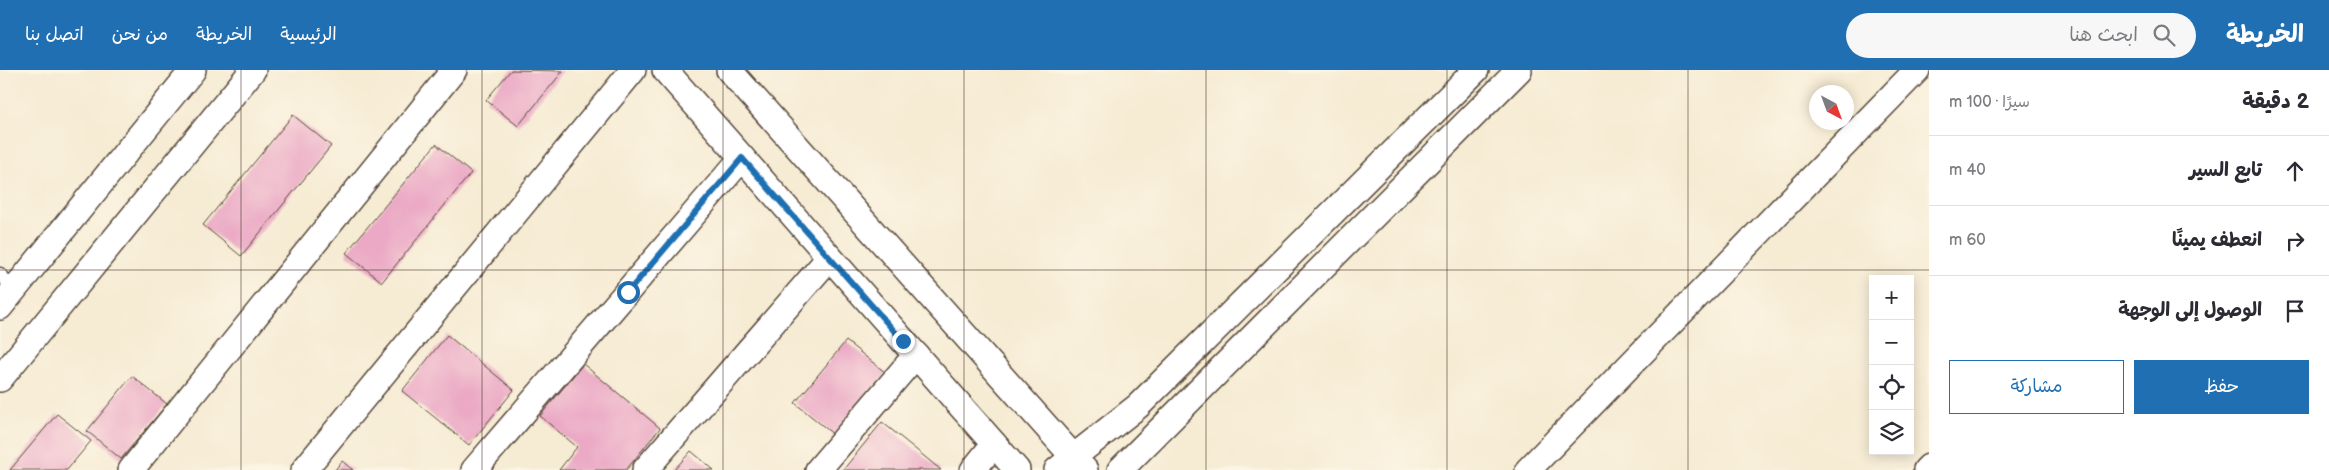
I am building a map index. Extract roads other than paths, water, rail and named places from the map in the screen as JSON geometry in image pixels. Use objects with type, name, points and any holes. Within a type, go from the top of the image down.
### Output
[{"type":"street","points":[[5,290],[193,70]]},
{"type":"street","points":[[0,379],[253,70]]},
{"type":"street","points":[[131,470],[454,70]]},
{"type":"street","points":[[304,470],[633,70]]},
{"type":"street","points":[[666,70],[1017,470]]},
{"type":"street","points":[[729,70],[1072,466],[1138,406],[1476,70]]},
{"type":"street","points":[[1120,470],[1519,70]]},
{"type":"street","points":[[1528,470],[1917,70]]},
{"type":"street","points":[[474,470],[742,158]]},
{"type":"street","points":[[645,470],[829,258]]},
{"type":"street","points":[[818,470],[916,355]]},
{"type":"street","points":[[973,470],[994,444]]},
{"type":"street","points":[[1926,470],[1929,467]]}]
